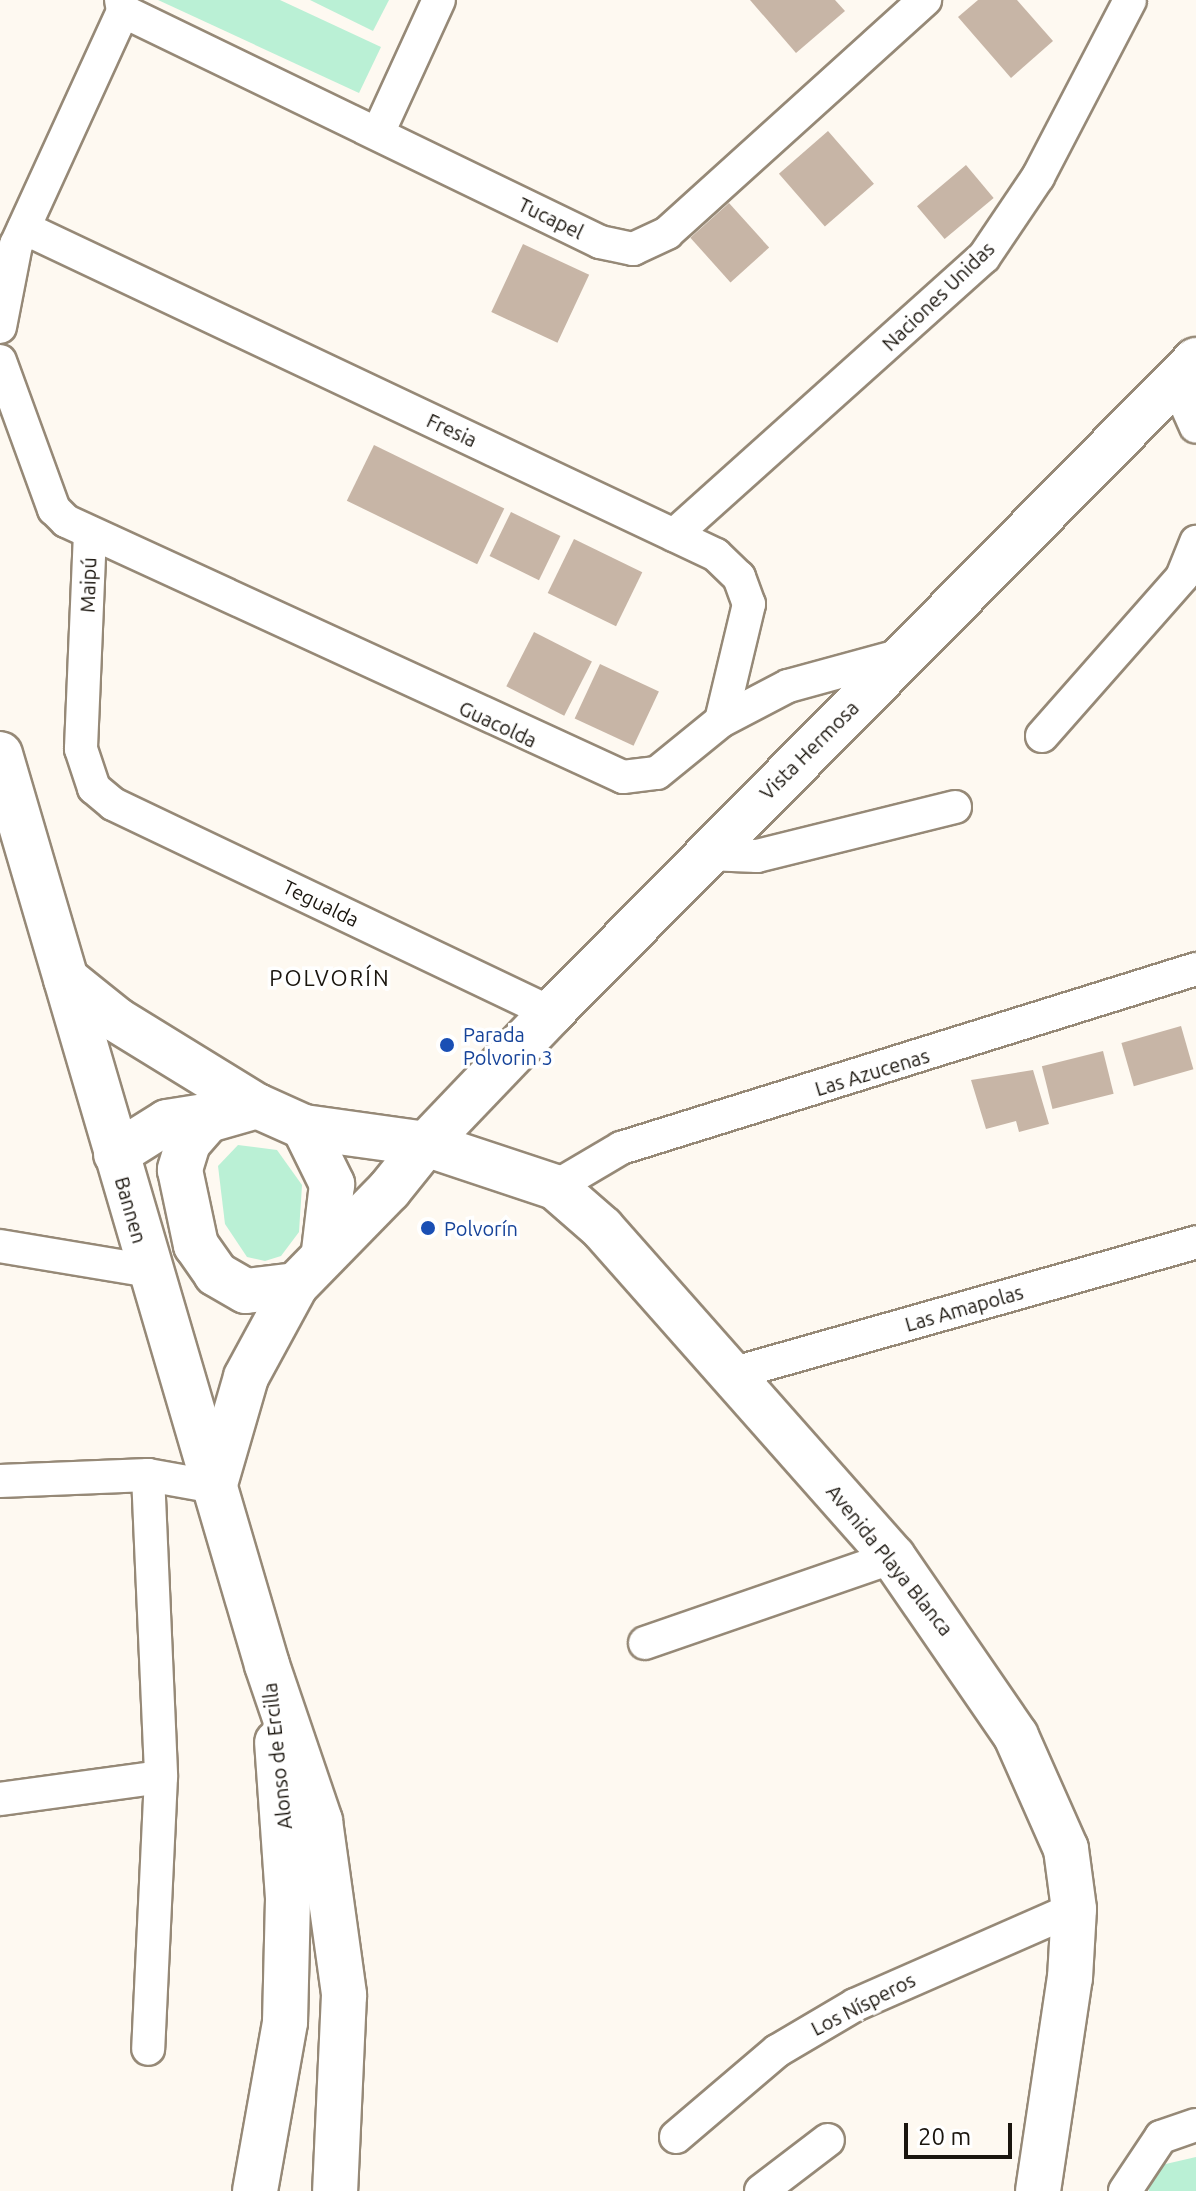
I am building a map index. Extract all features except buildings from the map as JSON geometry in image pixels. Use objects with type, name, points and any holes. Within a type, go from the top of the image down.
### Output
[{"type":"main road","name":"Vista Hermosa","points":[[215,1487],[246,1377],[296,1285],[324,1251],[551,1013],[1186,370]]},
{"type":"main road","name":"Bannen","points":[[0,754],[149,1271],[267,1665]]},
{"type":"main road","points":[[66,979],[237,1110],[304,1127],[426,1144]]},
{"type":"main road","points":[[116,1154],[167,1122],[237,1110]]},
{"type":"main road","points":[[236,1287],[201,1256],[179,1182],[188,1143],[237,1110]]},
{"type":"main road","points":[[304,1127],[332,1184],[324,1251]]},
{"type":"main road","name":"Avenida Playa Blanca","points":[[426,1144],[555,1187],[602,1228],[893,1557],[976,1670],[1037,1773],[1066,1849],[1074,1909],[1038,2191]]},
{"type":"main road","points":[[149,1271],[236,1287],[296,1285]]},
{"type":"main road","name":"Alonso de Ercilla","points":[[255,2191],[278,2084],[288,1960],[286,1835],[267,1665]]},
{"type":"main road","name":"Alonso de Ercilla","points":[[267,1665],[320,1821],[340,1935],[345,2055],[335,2191]]},
{"type":"street","points":[[378,133],[439,0]]},
{"type":"street","name":"Tucapel","points":[[122,6],[600,242],[646,246],[925,0]]},
{"type":"street","name":"Naciones Unidas","points":[[674,535],[984,257],[1038,177],[1130,0]]},
{"type":"street","points":[[0,327],[24,228],[122,6]]},
{"type":"street","name":"Fresia","points":[[24,228],[674,535],[729,565],[746,592],[747,630],[721,721]]},
{"type":"street","name":"Maipú","points":[[0,361],[54,509],[90,533],[81,749],[94,788]]},
{"type":"street","points":[[1186,370],[1196,427]]},
{"type":"street","name":"Guacolda","points":[[90,533],[623,777],[657,773],[721,721],[788,686],[905,654]]},
{"type":"street","points":[[1042,736],[1182,577],[1196,542]]},
{"type":"street","name":"Tegualda","points":[[94,788],[113,804],[551,1013]]},
{"type":"street","points":[[707,854],[757,856],[955,807]]},
{"type":"street","name":"Las Azucenas","points":[[555,1187],[621,1148],[1196,969]]},
{"type":"street","name":"Las Amapolas","points":[[731,1374],[1196,1242]]},
{"type":"street","points":[[0,1246],[149,1271]]},
{"type":"street","points":[[0,1481],[148,1475],[215,1487]]},
{"type":"street","points":[[148,1475],[161,1777],[148,2049]]},
{"type":"street","points":[[645,1643],[893,1557]]},
{"type":"street","points":[[0,1799],[161,1777]]},
{"type":"street","name":"Los Nísperos","points":[[676,2137],[777,2051],[855,2005],[1074,1909]]},
{"type":"street","points":[[1135,2184],[1161,2137],[1196,2125]]},
{"type":"street","points":[[761,2191],[828,2140]]},
{"type":"green space","points":[[158,0],[280,0],[381,47],[359,93]]},
{"type":"green space","points":[[310,0],[389,0],[373,31]]},
{"type":"green space","points":[[238,1145],[277,1150],[302,1185],[299,1232],[281,1256],[265,1261],[247,1257],[225,1224],[218,1166]]},
{"type":"green space","points":[[1196,2157],[1196,2191],[1149,2191],[1144,2169]]},
{"type":"place","name":"Parada Polvorin 3","points":[[447,1045]]},
{"type":"place","name":"Polvorín","points":[[428,1228]]},
{"type":"district","name":"POLVORÍN","points":[[330,978]]}]
